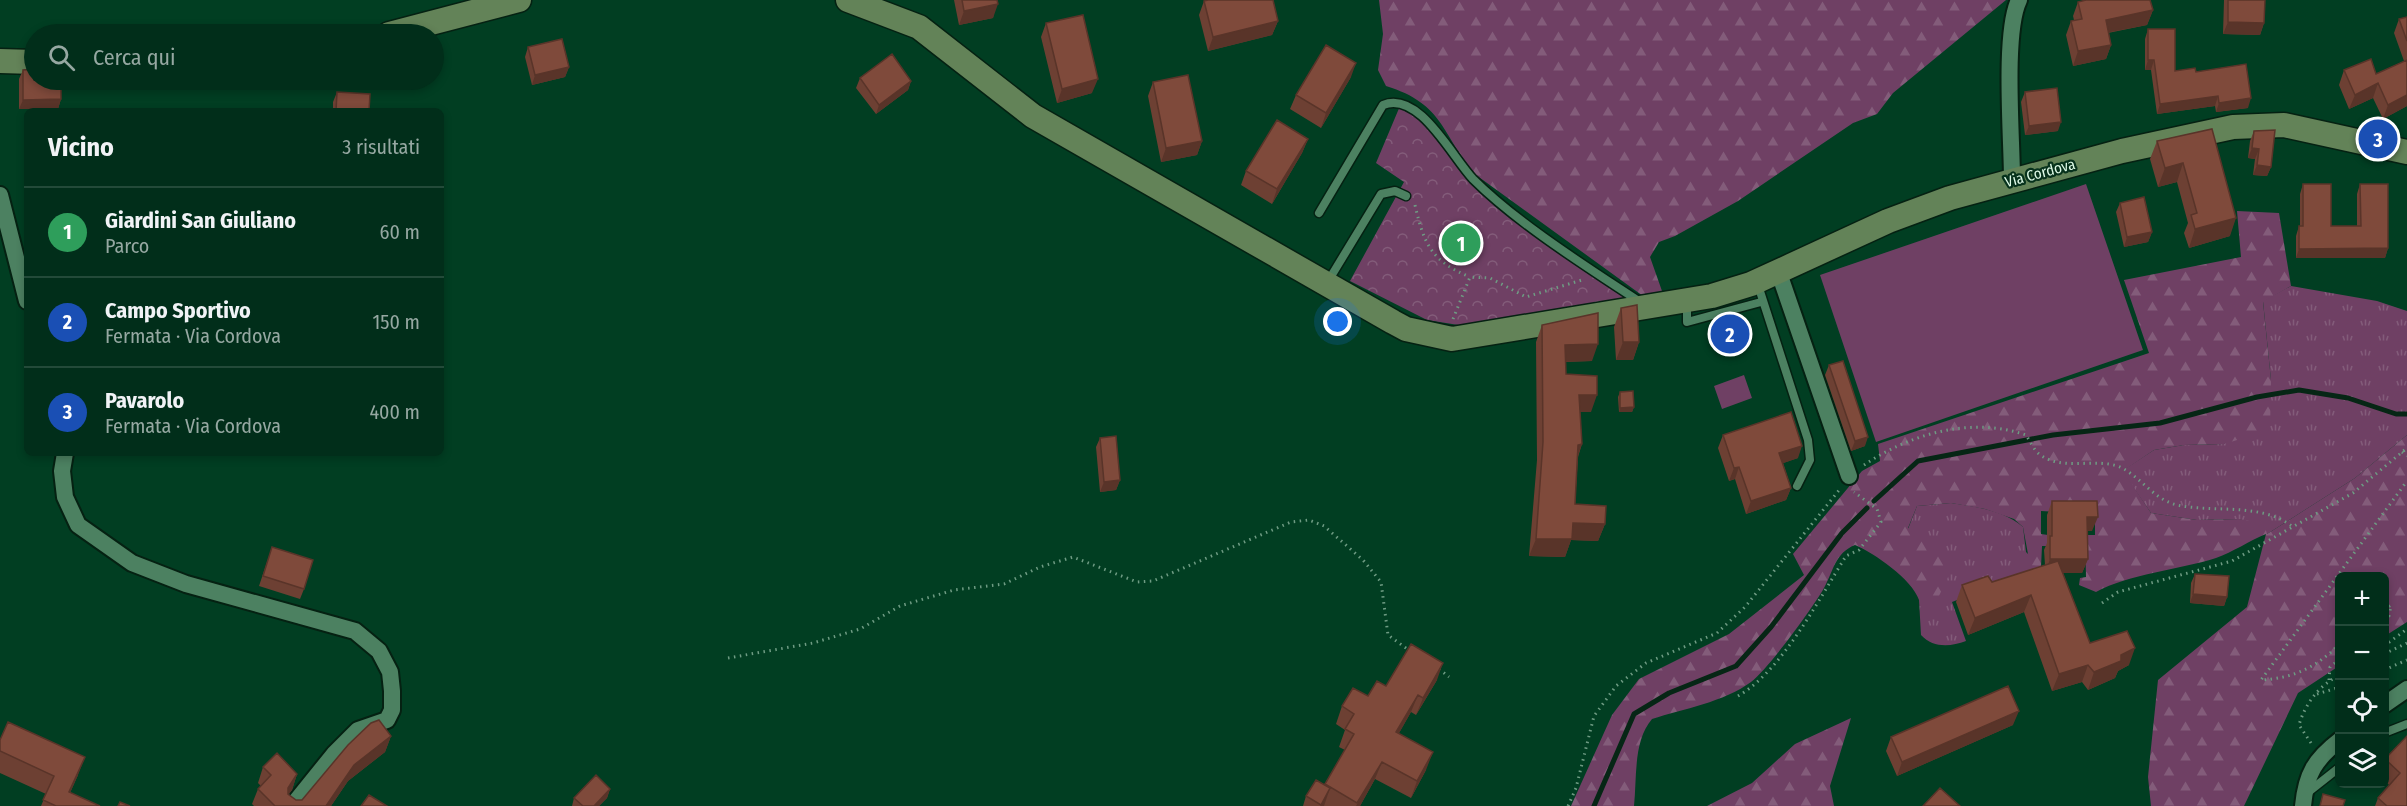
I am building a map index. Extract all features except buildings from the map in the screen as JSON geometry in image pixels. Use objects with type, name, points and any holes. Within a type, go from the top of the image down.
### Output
[{"type":"street","points":[[427,24],[519,0]]},
{"type":"street","points":[[848,0],[919,27],[1033,116],[1406,329],[1452,339]]},
{"type":"street","points":[[2012,180],[2011,60],[2014,11],[2019,0]]},
{"type":"street","points":[[0,61],[24,62]]},
{"type":"street","name":"Via Cordova","points":[[1452,339],[1646,305],[1759,292],[1779,273],[1888,221],[1950,198],[2130,150],[2233,127],[2284,125],[2326,132],[2407,152]]},
{"type":"street","points":[[0,195],[24,289]]},
{"type":"street","points":[[1779,273],[1846,479]]},
{"type":"street","points":[[64,456],[62,471],[65,497],[78,525],[132,562],[186,584],[355,631],[379,651],[390,672],[392,710],[387,720],[358,730],[334,754],[292,806]]},
{"type":"street","points":[[2389,702],[2407,689]]},
{"type":"street","points":[[2304,801],[2311,772],[2319,756],[2335,744]]},
{"type":"lane","points":[[1319,213],[1383,105],[1392,101],[1401,102],[1427,121],[1474,179],[1511,211],[1596,273],[1646,305]]},
{"type":"lane","points":[[1327,283],[1381,194],[1395,191],[1406,196]]},
{"type":"lane","points":[[1759,292],[1808,440],[1810,460],[1797,486]]},
{"type":"lane","points":[[2389,731],[2407,724]]},
{"type":"lane","points":[[2304,801],[2335,772]]},
{"type":"path","points":[[1406,196],[1414,201],[1424,242],[1435,256],[1451,269],[1470,277],[1490,278],[1526,297],[1596,273]]},
{"type":"path","points":[[1452,339],[1452,325],[1461,295],[1470,277]]},
{"type":"path","points":[[1568,806],[1576,788],[1594,716],[1616,686],[1646,663],[1717,633],[1745,607],[1832,501],[1846,479],[1885,452],[1940,429],[1994,428],[2026,435],[2038,454],[2056,462],[2117,466],[2135,476],[2166,502],[2260,514],[2284,520],[2293,526]]},
{"type":"path","points":[[2102,603],[2118,592],[2232,561],[2353,493],[2407,448]]},
{"type":"path","points":[[2402,452],[2407,456]]},
{"type":"path","points":[[1738,696],[1755,687],[1774,666],[1846,556],[1859,550],[1881,522],[1877,509],[1846,479]]},
{"type":"path","points":[[2335,648],[2313,667],[2290,677],[2261,680],[2407,481]]},
{"type":"path","points":[[728,658],[813,643],[860,629],[900,606],[954,591],[1004,584],[1040,567],[1073,557],[1137,582],[1153,581],[1291,522],[1309,520],[1324,526],[1363,560],[1381,582],[1388,635],[1418,655]]},
{"type":"path","points":[[2389,643],[2407,629]]},
{"type":"path","points":[[2389,652],[2407,643]]},
{"type":"path","points":[[2389,668],[2407,660]]},
{"type":"path","points":[[2329,680],[2330,667],[2335,663]]},
{"type":"path","points":[[1434,665],[1449,676]]},
{"type":"path","points":[[2319,756],[2299,725],[2304,709],[2315,694],[2335,677]]},
{"type":"path","points":[[2315,694],[2335,688]]},
{"type":"green space","points":[[1379,0],[2006,0],[1893,93],[1877,114],[1853,123],[1738,201],[1675,236],[1659,242],[1650,257],[1662,291],[1643,296],[1476,175],[1431,112],[1405,93],[1386,86],[1378,70],[1383,34]]},
{"type":"green space","points":[[1400,106],[1428,124],[1472,182],[1631,299],[1471,327],[1427,320],[1350,281],[1404,182],[1376,163]]},
{"type":"green space","points":[[2086,184],[2143,350],[1876,442],[1820,275]]},
{"type":"green space","points":[[2237,211],[2279,213],[2291,286],[2263,302],[2271,380],[2270,430],[2224,444],[2184,445],[2154,450],[2123,471],[2151,513],[2197,520],[2240,519],[2264,524],[2267,534],[2355,478],[2407,435],[2407,622],[2389,633],[2389,572],[2335,572],[2335,669],[2298,693],[2244,806],[2151,806],[2148,777],[2158,680],[2247,607],[2266,534],[2216,558],[2138,576],[2096,592],[2079,585],[2080,578],[2086,577],[2085,535],[2095,535],[2095,514],[2041,511],[2041,534],[2048,535],[2048,546],[2042,546],[2041,567],[2030,565],[2023,527],[2014,519],[1985,509],[1951,503],[1917,506],[1908,528],[1942,559],[1950,573],[1937,600],[1919,600],[1901,575],[1882,560],[1855,545],[1848,548],[1839,557],[1824,588],[1800,623],[1779,652],[1751,682],[1716,700],[1652,719],[1646,728],[1639,749],[1634,806],[1571,806],[1612,715],[1639,679],[1729,634],[1804,575],[1793,554],[1862,471],[1880,461],[1878,444],[2149,353],[2124,280],[2241,257]]},
{"type":"green space","points":[[2291,286],[2377,301],[2407,311],[2407,435],[2355,478],[2267,534],[2240,519],[2197,520],[2151,513],[2122,471],[2154,450],[2184,445],[2224,444],[2271,380],[2263,301]]},
{"type":"green space","points":[[1744,375],[1752,398],[1722,409],[1714,386]]},
{"type":"green space","points":[[1951,503],[1989,510],[2015,521],[2023,527],[2026,552],[2041,567],[1952,602],[1966,641],[1942,645],[1931,642],[1921,635],[1919,600],[1937,600],[1908,529],[1917,506]]},
{"type":"green space","points":[[1851,718],[1830,786],[1834,806],[1707,806],[1752,783],[1795,744]]},
{"type":"waterway","points":[[1874,501],[1918,461],[2053,435],[2160,423],[2257,397],[2299,390],[2348,398],[2396,414],[2407,414]]},
{"type":"waterway","points":[[1594,806],[1634,714],[1669,693],[1736,666],[1771,627],[1842,533],[1867,508]]},
{"type":"place","name":"Pavarolo","points":[[2378,139]]},
{"type":"place","name":"Giardini San Giuliano","points":[[1461,243]]},
{"type":"place","name":"Campo Sportivo","points":[[1730,334]]}]
